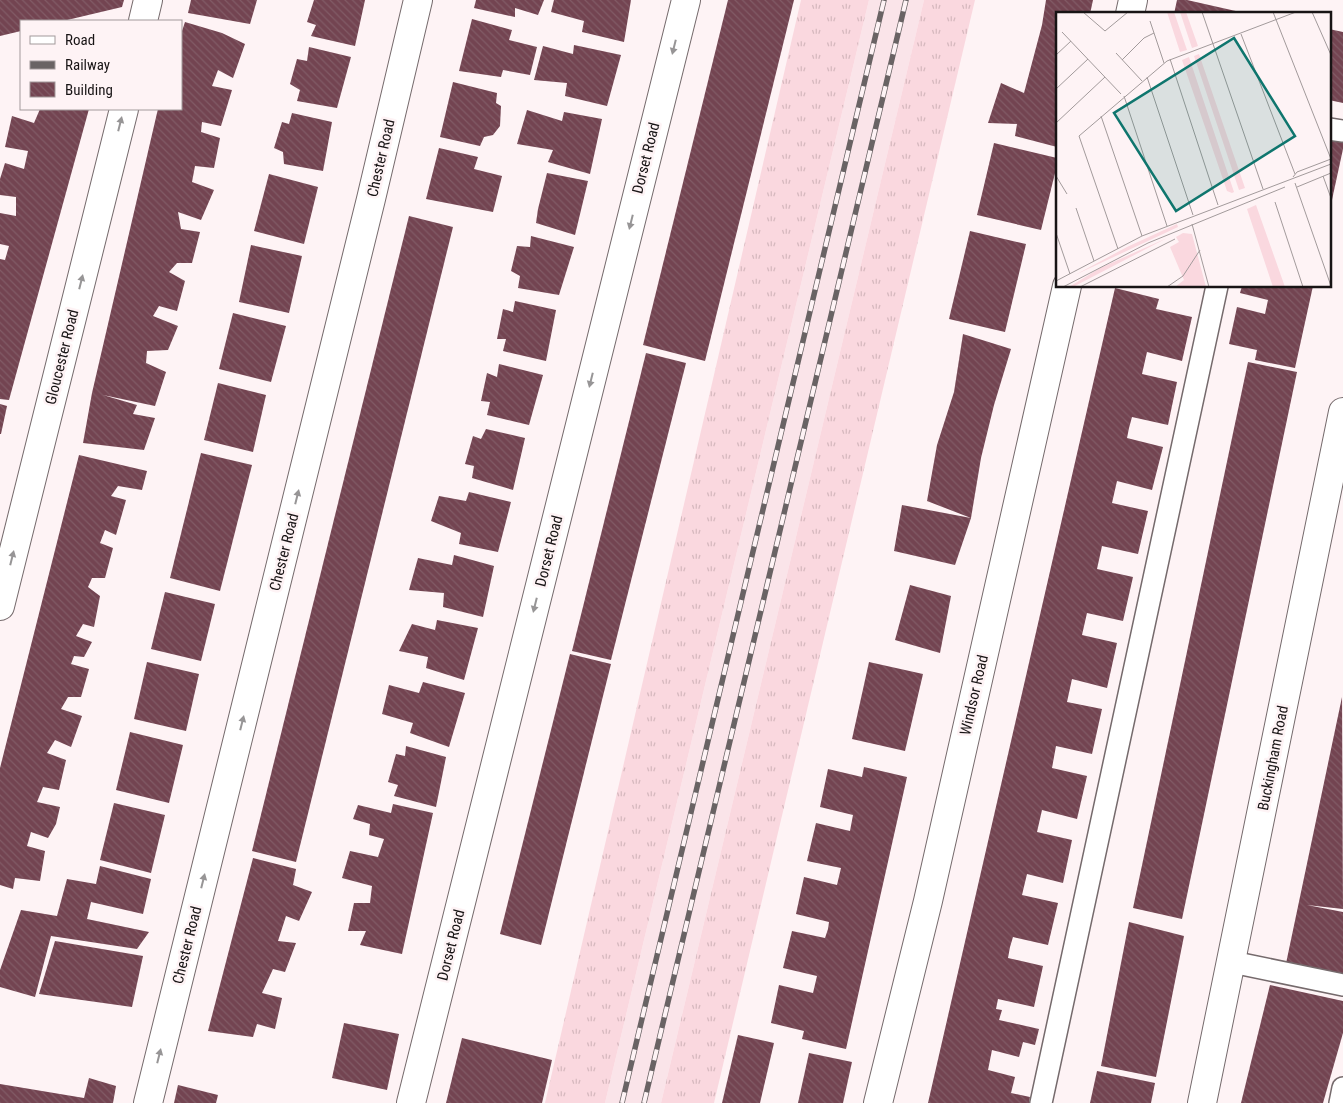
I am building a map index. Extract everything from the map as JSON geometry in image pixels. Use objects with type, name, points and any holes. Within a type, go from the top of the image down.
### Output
[{"type":"street","points":[[143,20],[148,0]]},
{"type":"street","name":"Chester Road","points":[[148,1103],[364,229],[418,0]]},
{"type":"street","name":"Dorset Road","points":[[411,1103],[686,0]]},
{"type":"street","name":"Gloucester Road","points":[[0,606],[124,110]]},
{"type":"street","name":"Windsor Road","points":[[878,1103],[928,901],[1068,288]]},
{"type":"street","name":"Buckingham Road","points":[[1202,1103],[1343,412]]},
{"type":"lane","points":[[1330,129],[1343,131]]},
{"type":"lane","points":[[1041,1103],[1217,288]]},
{"type":"lane","points":[[1232,962],[1343,985]]},
{"type":"lane","points":[[1340,1103],[1343,1088]]},
{"type":"shaded area","points":[[869,0],[924,0],[661,1103],[605,1103]]},
{"type":"green space","points":[[801,0],[869,0],[605,1103],[545,1103]]},
{"type":"green space","points":[[924,0],[975,0],[714,1103],[661,1103]]},
{"type":"building","points":[[0,0],[124,0],[122,7],[67,20],[20,20],[20,31],[0,36]]},
{"type":"building","points":[[191,0],[257,0],[250,24],[188,13]]},
{"type":"building","points":[[314,0],[365,0],[355,46],[311,36],[316,25],[307,22]]},
{"type":"building","points":[[476,0],[544,0],[538,15],[515,8],[515,17],[474,8]]},
{"type":"building","points":[[554,0],[631,0],[624,42],[582,32],[584,21],[551,12]]},
{"type":"building","points":[[728,0],[794,0],[705,361],[643,345]]},
{"type":"building","points":[[1046,0],[1093,0],[1090,12],[1056,12],[1056,147],[1015,136],[1017,124],[988,123],[1001,83],[1024,93],[1042,25]]},
{"type":"building","points":[[1177,0],[1187,0],[1240,12],[1174,12]]},
{"type":"building","points":[[472,19],[512,30],[509,40],[537,47],[530,75],[503,70],[501,77],[459,71]]},
{"type":"building","points":[[185,22],[222,33],[245,44],[233,78],[218,70],[212,86],[232,90],[221,126],[202,122],[201,132],[220,138],[214,168],[195,166],[192,182],[214,190],[201,220],[178,212],[181,229],[200,232],[192,263],[177,263],[169,272],[185,281],[177,311],[159,306],[153,316],[178,326],[168,350],[147,351],[146,363],[166,372],[155,406],[103,395],[137,405],[133,414],[155,418],[144,450],[83,443],[92,393],[158,110],[182,110],[182,31]]},
{"type":"building","points":[[1330,29],[1343,32],[1343,103],[1330,100]]},
{"type":"building","points":[[574,45],[621,55],[607,106],[565,96],[567,83],[534,80],[543,46],[573,54]]},
{"type":"building","points":[[309,47],[351,57],[337,108],[297,101],[300,90],[290,84],[297,59],[307,61]]},
{"type":"building","points":[[453,82],[497,93],[496,103],[501,106],[500,126],[493,135],[484,137],[480,146],[440,137]]},
{"type":"building","points":[[40,110],[89,110],[9,400],[0,399],[0,259],[5,260],[9,246],[0,244],[0,213],[16,216],[16,197],[0,195],[0,179],[5,163],[24,169],[28,151],[5,147],[12,116],[34,123]]},
{"type":"building","points":[[527,110],[562,121],[564,112],[602,119],[590,174],[548,162],[553,150],[517,144]]},
{"type":"building","points":[[292,113],[332,122],[323,171],[284,164],[283,152],[274,148],[282,122],[289,124]]},
{"type":"building","points":[[1330,138],[1343,141],[1343,149],[1330,209]]},
{"type":"building","points":[[994,143],[1056,158],[1056,169],[1041,230],[977,215]]},
{"type":"building","points":[[439,148],[478,157],[474,169],[502,176],[493,212],[426,199]]},
{"type":"building","points":[[547,173],[588,181],[575,235],[536,223]]},
{"type":"building","points":[[269,174],[318,187],[304,244],[254,231]]},
{"type":"building","points":[[409,216],[453,227],[296,862],[252,851]]},
{"type":"building","points":[[970,231],[1026,244],[1005,332],[949,319]]},
{"type":"building","points":[[531,236],[574,247],[559,295],[518,288],[520,276],[511,271],[517,246],[530,247]]},
{"type":"building","points":[[251,245],[302,256],[289,313],[239,302]]},
{"type":"building","points":[[1115,288],[1159,299],[1156,309],[1192,317],[1182,361],[1147,352],[1142,374],[1177,382],[1168,425],[1132,417],[1129,428],[1127,438],[1163,447],[1152,490],[1117,481],[1112,503],[1148,511],[1138,554],[1102,546],[1097,569],[1133,577],[1123,621],[1087,613],[1082,635],[1117,643],[1107,688],[1072,679],[1067,702],[1102,709],[1092,754],[1056,746],[1052,768],[1087,776],[1077,819],[1042,810],[1037,832],[1072,840],[1063,883],[1027,874],[1022,895],[1058,903],[1048,945],[1013,937],[1010,947],[1008,958],[1043,966],[1034,1007],[998,999],[996,1009],[1002,1010],[999,1020],[1039,1029],[1035,1045],[1023,1042],[1019,1057],[992,1050],[988,1070],[1015,1077],[1011,1093],[1030,1097],[1029,1103],[928,1103]]},
{"type":"building","points":[[1241,288],[1313,288],[1295,368],[1255,360],[1257,350],[1229,344],[1237,307],[1265,314],[1268,300],[1240,293]]},
{"type":"building","points":[[515,301],[556,310],[546,361],[503,351],[506,339],[497,339],[503,309],[513,312]]},
{"type":"building","points":[[233,313],[286,326],[271,382],[219,369]]},
{"type":"building","points":[[963,334],[1011,349],[994,405],[981,458],[971,518],[927,501],[937,445],[954,392]]},
{"type":"building","points":[[646,353],[686,363],[611,660],[572,651]]},
{"type":"building","points":[[1248,362],[1297,372],[1182,919],[1133,908]]},
{"type":"building","points":[[499,364],[543,375],[529,425],[487,415],[490,402],[481,401],[487,373],[497,377]]},
{"type":"building","points":[[218,383],[266,395],[253,452],[204,440]]},
{"type":"building","points":[[0,404],[7,406],[1,434],[0,434]]},
{"type":"building","points":[[486,429],[525,438],[513,490],[472,478],[474,466],[465,464],[473,436],[481,439]]},
{"type":"building","points":[[201,453],[252,465],[220,591],[170,578]]},
{"type":"building","points":[[79,455],[147,471],[142,490],[118,486],[111,496],[126,500],[116,535],[105,530],[100,543],[113,548],[105,578],[92,578],[88,587],[100,596],[94,627],[83,624],[76,636],[92,642],[84,657],[74,656],[71,664],[89,669],[81,697],[68,697],[61,709],[82,716],[71,747],[55,740],[47,753],[66,760],[59,790],[43,787],[37,802],[60,807],[56,824],[48,838],[31,832],[27,846],[45,851],[40,881],[15,878],[13,889],[0,885],[0,768]]},
{"type":"building","points":[[469,492],[511,502],[498,552],[459,544],[461,533],[431,521],[439,496],[466,501]]},
{"type":"building","points":[[902,505],[971,518],[955,565],[894,551]]},
{"type":"building","points":[[454,555],[494,566],[483,617],[443,607],[444,593],[409,590],[418,558],[452,565]]},
{"type":"building","points":[[910,585],[951,596],[940,653],[895,640]]},
{"type":"building","points":[[165,592],[215,604],[201,661],[151,649]]},
{"type":"building","points":[[437,620],[478,628],[464,680],[426,668],[428,657],[399,651],[412,624],[435,630]]},
{"type":"building","points":[[570,654],[611,664],[541,945],[500,934]]},
{"type":"building","points":[[147,662],[199,674],[186,731],[134,719]]},
{"type":"building","points":[[869,662],[923,674],[905,751],[852,739]]},
{"type":"building","points":[[423,682],[465,693],[449,747],[410,733],[413,723],[382,714],[389,685],[419,693]]},
{"type":"building","points":[[1342,697],[1343,909],[1307,905],[1343,912],[1343,981],[1284,973]]},
{"type":"building","points":[[130,732],[183,745],[169,803],[116,790]]},
{"type":"building","points":[[406,746],[446,757],[436,807],[394,796],[398,785],[388,782],[396,754],[405,756]]},
{"type":"building","points":[[864,767],[907,777],[846,1049],[802,1039],[804,1031],[771,1023],[779,985],[813,993],[817,976],[783,968],[792,931],[825,938],[828,929],[829,922],[796,914],[804,877],[837,885],[841,868],[807,861],[816,823],[850,831],[853,815],[820,807],[828,769],[862,777]]},
{"type":"building","points":[[114,803],[165,815],[151,873],[100,860]]},
{"type":"building","points":[[393,804],[433,813],[402,954],[360,945],[366,931],[348,931],[354,903],[370,903],[372,886],[342,878],[350,851],[378,857],[384,839],[369,835],[370,824],[353,819],[358,805],[391,813]]},
{"type":"building","points":[[253,858],[296,869],[293,885],[312,892],[299,921],[286,916],[278,941],[296,943],[285,972],[273,969],[262,993],[282,998],[275,1029],[257,1024],[253,1037],[208,1031]]},
{"type":"building","points":[[100,866],[151,879],[143,914],[91,902],[87,919],[149,932],[137,949],[51,936],[35,997],[0,987],[0,970],[21,910],[57,916],[67,879],[96,884]]},
{"type":"building","points":[[1129,922],[1184,936],[1156,1077],[1101,1066]]},
{"type":"building","points":[[55,941],[143,956],[132,1007],[39,994]]},
{"type":"building","points":[[1270,985],[1343,1001],[1343,1033],[1323,1103],[1241,1103]]},
{"type":"building","points":[[344,1023],[399,1034],[387,1090],[332,1078]]},
{"type":"building","points":[[738,1035],[774,1043],[760,1103],[722,1103]]},
{"type":"building","points":[[462,1038],[552,1060],[542,1103],[446,1103]]},
{"type":"building","points":[[809,1053],[852,1062],[843,1103],[798,1103]]},
{"type":"building","points":[[1097,1071],[1155,1083],[1151,1103],[1090,1103]]},
{"type":"building","points":[[89,1078],[116,1086],[113,1103],[0,1103],[0,1084],[84,1098]]},
{"type":"building","points":[[178,1085],[218,1095],[216,1103],[174,1103]]},
{"type":"railway","points":[[622,1103],[884,0]]},
{"type":"railway","points":[[644,1103],[906,0]]}]
